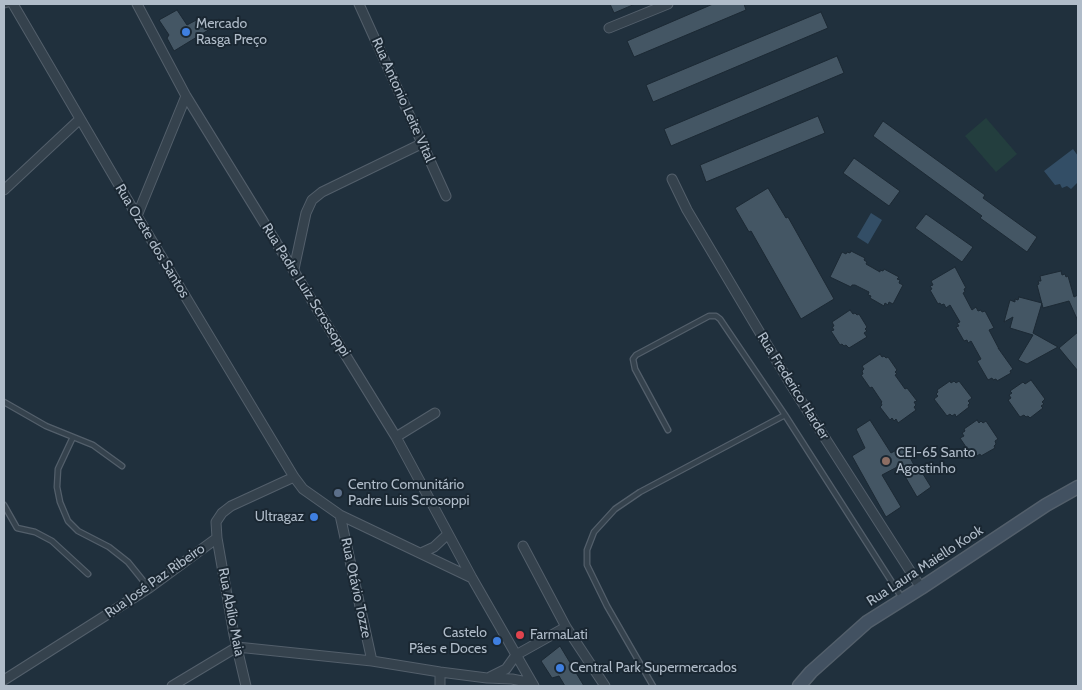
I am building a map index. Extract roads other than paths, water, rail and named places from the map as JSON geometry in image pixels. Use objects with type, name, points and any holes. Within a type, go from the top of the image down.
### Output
[{"type":"main road","name":"Rua Laura Maiello Kook","points":[[799,686],[811,672],[867,622],[1022,521],[1078,487]]},
{"type":"street","name":"Rua Ozete dos Santos","points":[[12,4],[294,477]]},
{"type":"street","name":"Rua Padre Luiz Scrossoppi","points":[[137,4],[186,96],[396,437],[472,578],[533,685]]},
{"type":"street","points":[[143,14],[145,4]]},
{"type":"street","name":"Rua Antonio Leite Vital","points":[[359,4],[446,196]]},
{"type":"street","points":[[609,28],[668,4]]},
{"type":"street","points":[[137,216],[186,96]]},
{"type":"street","points":[[5,185],[80,119]]},
{"type":"street","points":[[294,269],[306,213],[312,200],[322,192],[422,143]]},
{"type":"street","name":"Rua Frederico Harder","points":[[672,179],[687,210],[791,385],[921,588]]},
{"type":"street","points":[[396,437],[435,413]]},
{"type":"street","points":[[294,477],[303,490],[340,516],[472,578]]},
{"type":"street","name":"Rua José Paz Ribeiro","points":[[4,680],[149,588],[217,538],[216,522],[222,512],[294,477]]},
{"type":"street","name":"Rua Otávio Tozze","points":[[340,516],[372,662]]},
{"type":"street","points":[[421,553],[434,547],[448,534]]},
{"type":"street","name":"Rua Abílio Maia","points":[[217,538],[246,686]]},
{"type":"street","points":[[523,546],[566,627],[605,686]]},
{"type":"street","points":[[487,678],[506,669],[516,655],[566,627]]},
{"type":"street","points":[[172,686],[237,647],[372,662],[487,678],[512,679],[533,685]]},
{"type":"street","points":[[440,672],[440,686]]},
{"type":"lane","points":[[668,430],[635,370],[633,359],[636,355],[709,316],[716,316],[720,318],[785,415],[903,599]]},
{"type":"lane","points":[[4,402],[46,426],[93,445],[122,466]]},
{"type":"lane","points":[[652,686],[607,606],[587,565],[587,550],[594,532],[615,509],[640,492],[785,415]]},
{"type":"lane","points":[[73,437],[58,469],[57,488],[60,502],[68,520],[78,531],[109,547],[128,562],[149,588]]},
{"type":"lane","points":[[4,505],[16,528],[35,532],[52,541],[88,574]]},
{"type":"water","points":[[1073,149],[1078,156],[1078,182],[1071,189],[1067,186],[1062,188],[1060,184],[1055,185],[1044,171]]},
{"type":"water","points":[[871,213],[882,220],[868,244],[857,237]]},
{"type":"place","name":"Mercado Rasga Preço","points":[[186,32]]},
{"type":"place","name":"CEI-65 Santo Agostinho","points":[[886,461]]},
{"type":"place","name":"Centro Comunitário Padre Luis Scrosoppi","points":[[338,493]]},
{"type":"place","name":"Ultragaz","points":[[314,517]]},
{"type":"place","name":"FarmaLati","points":[[520,635]]},
{"type":"place","name":"Castelo Pães e Doces","points":[[497,641]]},
{"type":"place","name":"Central Park Supermercados","points":[[560,668]]}]
